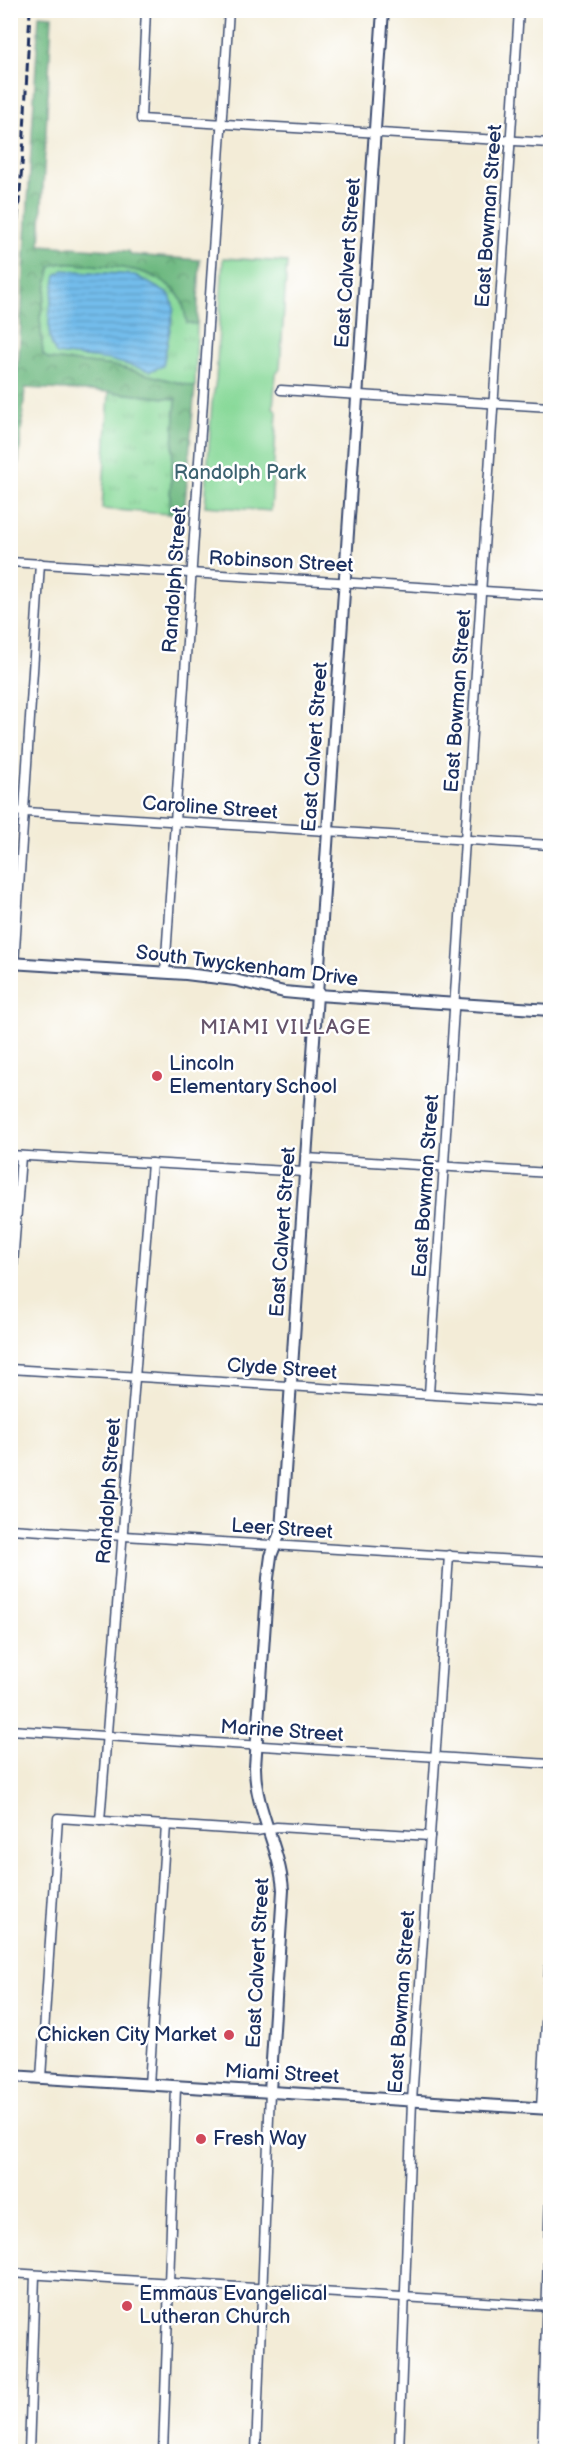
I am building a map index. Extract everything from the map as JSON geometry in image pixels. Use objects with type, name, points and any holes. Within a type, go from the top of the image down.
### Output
[{"type":"street","points":[[146,10],[141,119],[550,143]]},
{"type":"street","name":"Randolph Street","points":[[165,972],[229,10]]},
{"type":"street","name":"East Calvert Street","points":[[256,2451],[270,2091],[283,1890],[278,1859],[256,1793],[256,1746],[268,1578],[271,1556],[277,1545],[283,1506],[383,10]]},
{"type":"street","name":"East Bowman Street","points":[[429,1394],[519,10]]},
{"type":"street","points":[[282,390],[550,407]]},
{"type":"street","name":"Robinson Street","points":[[10,562],[550,595]]},
{"type":"street","points":[[10,1027],[12,963],[40,563]]},
{"type":"street","name":"Caroline Street","points":[[10,811],[550,845]]},
{"type":"street","name":"South Twyckenham Drive","points":[[12,963],[165,972],[235,980],[275,990],[316,995],[550,1010]]},
{"type":"street","points":[[10,1155],[305,1173]]},
{"type":"street","points":[[10,1306],[21,1156]]},
{"type":"street","points":[[306,1158],[550,1173]]},
{"type":"street","name":"Randolph Street","points":[[100,1821],[152,1163]]},
{"type":"street","name":"Clyde Street","points":[[10,1369],[550,1402]]},
{"type":"street","name":"Leer Street","points":[[10,1529],[550,1562]]},
{"type":"street","name":"East Bowman Street","points":[[399,2451],[412,2101],[449,1555]]},
{"type":"street","name":"Marine Street","points":[[10,1730],[550,1764]]},
{"type":"street","points":[[41,2078],[58,1818],[257,1831],[290,1828],[430,1836]]},
{"type":"street","points":[[149,2085],[166,1825]]},
{"type":"street","points":[[546,2109],[550,1955]]},
{"type":"street","name":"Miami Street","points":[[10,2076],[546,2109]]},
{"type":"street","points":[[163,2451],[176,2087]]},
{"type":"street","points":[[542,2451],[550,2191]]},
{"type":"street","points":[[10,2273],[548,2306]]},
{"type":"street","points":[[29,2451],[35,2275]]},
{"type":"green space","points":[[39,15],[52,16],[40,245],[128,251],[132,255],[200,260],[197,324],[187,323],[179,296],[155,277],[125,268],[108,266],[61,263],[51,266],[40,317],[43,355],[49,359],[115,366],[195,387],[184,515],[169,514],[176,399],[109,392],[25,388],[17,482],[11,483],[11,405],[19,356]]},
{"type":"green space","name":"Randolph Park","points":[[223,258],[287,262],[280,369],[276,374],[273,407],[277,412],[271,511],[205,506],[212,403],[216,380]]},
{"type":"green space","points":[[61,263],[124,268],[155,277],[168,285],[181,299],[187,323],[197,324],[195,387],[115,366],[49,359],[43,355],[40,317],[51,266]]},
{"type":"green space","points":[[109,392],[176,399],[169,514],[102,509]]},
{"type":"water","points":[[63,270],[135,275],[170,295],[174,308],[163,366],[150,371],[110,360],[57,354],[52,347],[49,316],[56,275]]},
{"type":"railway","points":[[10,314],[23,153],[30,10]]},
{"type":"place","name":"Lincoln Elementary School","points":[[157,1076]]},
{"type":"place","name":"Chicken City Market","points":[[229,2035]]},
{"type":"place","name":"Fresh Way","points":[[201,2139]]},
{"type":"place","name":"Emmaus Evangelical Lutheran Church","points":[[127,2306]]},
{"type":"district","name":"MIAMI VILLAGE","points":[[286,1027]]}]
